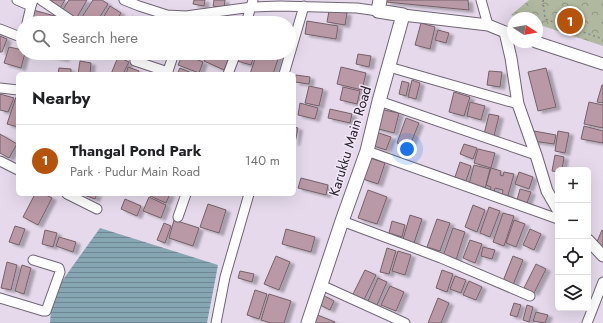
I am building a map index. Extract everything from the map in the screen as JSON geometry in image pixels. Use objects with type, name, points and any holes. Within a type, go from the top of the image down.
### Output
[{"type":"main road","points":[[379,6],[403,15]]},
{"type":"main road","name":"Karukku Main Road","points":[[308,323],[367,151],[403,15]]},
{"type":"street","points":[[17,0],[32,3],[29,16]]},
{"type":"street","points":[[41,0],[65,16]]},
{"type":"street","points":[[124,0],[139,3],[171,16]]},
{"type":"street","points":[[481,0],[488,25]]},
{"type":"street","points":[[202,16],[253,4],[357,8],[379,6]]},
{"type":"street","points":[[249,16],[253,4]]},
{"type":"street","points":[[296,33],[304,6]]},
{"type":"street","points":[[403,15],[488,25],[507,32]]},
{"type":"street","points":[[0,29],[16,38]]},
{"type":"street","points":[[543,44],[603,64]]},
{"type":"street","points":[[510,48],[518,104],[547,190],[555,205]]},
{"type":"street","points":[[167,72],[172,60]]},
{"type":"street","points":[[229,72],[233,60]]},
{"type":"street","points":[[285,72],[288,60]]},
{"type":"street","points":[[135,61],[164,72]]},
{"type":"street","points":[[389,67],[518,104]]},
{"type":"street","points":[[0,88],[16,90]]},
{"type":"street","points":[[379,101],[536,155]]},
{"type":"street","points":[[367,151],[555,218]]},
{"type":"street","points":[[0,161],[16,169]]},
{"type":"street","points":[[71,196],[97,209]]},
{"type":"street","points":[[178,217],[185,196]]},
{"type":"street","points":[[216,323],[225,277],[248,196]]},
{"type":"street","points":[[342,221],[442,258],[530,296]]},
{"type":"street","points":[[591,243],[603,256]]},
{"type":"street","points":[[0,298],[46,311],[60,272],[58,268],[33,260]]},
{"type":"street","points":[[587,323],[603,282]]},
{"type":"street","points":[[321,285],[405,323]]},
{"type":"path","points":[[543,0],[545,19],[603,39]]},
{"type":"green space","points":[[529,0],[603,0],[603,46],[543,26],[543,12],[515,12]]},
{"type":"water","points":[[100,228],[218,265],[207,323],[50,323],[52,295]]},
{"type":"building","points":[[48,0],[65,0],[60,8]]},
{"type":"building","points":[[69,0],[87,0],[78,16],[71,16],[62,11]]},
{"type":"building","points":[[93,0],[102,0],[108,4],[100,16],[83,16]]},
{"type":"building","points":[[194,0],[205,0],[204,6],[193,4]]},
{"type":"building","points":[[214,0],[225,0],[224,8],[213,6]]},
{"type":"building","points":[[386,0],[468,0],[469,10],[386,2]]},
{"type":"building","points":[[110,6],[121,13],[119,16],[104,16]]},
{"type":"building","points":[[33,10],[55,16],[31,16]]},
{"type":"building","points":[[329,11],[347,13],[345,25],[327,22]]},
{"type":"building","points":[[307,21],[338,26],[336,39],[305,34]]},
{"type":"building","points":[[421,23],[435,27],[430,49],[415,45]]},
{"type":"building","points":[[438,30],[449,33],[446,43],[435,40]]},
{"type":"building","points":[[0,36],[7,39],[2,52],[0,52]]},
{"type":"building","points":[[9,47],[16,48],[16,60],[23,60],[21,68],[4,63]]},
{"type":"building","points":[[358,54],[371,56],[369,67],[356,64]]},
{"type":"building","points":[[117,60],[125,60],[129,62],[124,72],[112,72]]},
{"type":"building","points":[[180,60],[198,60],[203,62],[199,72],[178,65]]},
{"type":"building","points":[[204,60],[228,60],[224,70]]},
{"type":"building","points":[[237,60],[253,60],[251,65]]},
{"type":"building","points":[[255,60],[278,60],[274,72],[251,72]]},
{"type":"building","points":[[80,61],[91,63],[90,72],[78,72]]},
{"type":"building","points":[[128,67],[139,71],[139,72],[127,72]]},
{"type":"building","points":[[341,67],[366,73],[362,90],[337,84]]},
{"type":"building","points":[[59,68],[71,69],[71,72],[58,72]]},
{"type":"building","points":[[180,68],[189,72],[178,72]]},
{"type":"building","points":[[546,68],[556,107],[538,111],[528,72]]},
{"type":"building","points":[[489,71],[502,72],[500,87],[487,85]]},
{"type":"building","points":[[296,75],[310,77],[309,84],[296,82]]},
{"type":"building","points":[[412,80],[420,83],[416,99],[408,97]]},
{"type":"building","points":[[402,81],[409,83],[406,96],[399,94]]},
{"type":"building","points":[[603,85],[603,103],[597,102]]},
{"type":"building","points":[[309,86],[323,89],[319,106],[305,103]]},
{"type":"building","points":[[343,87],[360,91],[357,104],[340,100]]},
{"type":"building","points":[[454,92],[470,97],[464,116],[449,112]]},
{"type":"building","points":[[0,94],[14,98],[8,112],[0,110]]},
{"type":"building","points":[[16,97],[16,126],[7,124]]},
{"type":"building","points":[[470,102],[485,106],[481,120],[467,116]]},
{"type":"building","points":[[589,102],[603,105],[603,128],[584,124]]},
{"type":"building","points":[[300,103],[318,108],[315,119],[298,115]]},
{"type":"building","points":[[330,109],[352,114],[350,123],[328,118]]},
{"type":"building","points":[[379,109],[399,113],[394,133],[375,128]]},
{"type":"building","points":[[489,114],[499,116],[494,136],[484,134]]},
{"type":"building","points":[[406,118],[419,123],[409,148],[397,143]]},
{"type":"building","points":[[584,126],[603,131],[603,143],[581,139]]},
{"type":"building","points":[[296,128],[298,128],[296,138]]},
{"type":"building","points":[[534,131],[556,135],[554,144],[533,141]]},
{"type":"building","points":[[558,131],[569,133],[565,153],[555,151]]},
{"type":"building","points":[[376,132],[391,137],[386,150],[371,145]]},
{"type":"building","points":[[0,134],[16,143],[16,146],[9,158],[0,153]]},
{"type":"building","points":[[464,144],[477,148],[473,159],[460,154]]},
{"type":"building","points":[[478,149],[495,153],[491,168],[474,163]]},
{"type":"building","points":[[555,155],[564,157],[562,167],[555,167],[555,172],[552,171]]},
{"type":"building","points":[[370,158],[385,163],[378,184],[363,179]]},
{"type":"building","points":[[460,162],[471,166],[465,184],[454,180]]},
{"type":"building","points":[[474,165],[490,169],[485,189],[469,184]]},
{"type":"building","points":[[491,168],[501,171],[500,175],[503,176],[504,172],[514,174],[507,199],[501,198],[503,190],[495,188],[494,193],[490,192],[491,187],[486,185]]},
{"type":"building","points":[[519,172],[533,177],[529,189],[515,184]]},
{"type":"building","points":[[301,178],[328,185],[326,195],[298,188]]},
{"type":"building","points":[[520,189],[531,192],[527,203],[517,200]]},
{"type":"building","points":[[368,190],[387,197],[377,224],[358,218]]},
{"type":"building","points":[[34,196],[48,196],[52,198],[38,225],[23,217]]},
{"type":"building","points":[[87,196],[96,196],[95,199]]},
{"type":"building","points":[[150,196],[169,196],[166,203]]},
{"type":"building","points":[[149,197],[166,205],[161,218],[143,211]]},
{"type":"building","points":[[125,199],[141,206],[137,216],[121,209]]},
{"type":"building","points":[[208,204],[226,210],[219,233],[200,227]]},
{"type":"building","points":[[473,205],[485,210],[477,232],[465,227]]},
{"type":"building","points":[[489,207],[500,211],[490,237],[480,233]]},
{"type":"building","points":[[503,213],[514,216],[504,246],[493,242]]},
{"type":"building","points":[[410,215],[422,219],[414,243],[403,239]]},
{"type":"building","points":[[437,219],[450,223],[440,251],[427,247]]},
{"type":"building","points":[[174,220],[199,228],[193,246],[169,238]]},
{"type":"building","points":[[514,220],[525,224],[516,247],[506,243]]},
{"type":"building","points":[[392,221],[405,225],[402,237],[389,233]]},
{"type":"building","points":[[164,223],[171,226],[165,243],[157,240]]},
{"type":"building","points":[[15,226],[25,229],[19,245],[9,242]]},
{"type":"building","points":[[453,228],[465,232],[456,260],[443,256]]},
{"type":"building","points":[[286,229],[315,237],[311,252],[282,244]]},
{"type":"building","points":[[530,229],[541,234],[534,250],[523,245]]},
{"type":"building","points":[[45,230],[57,233],[53,247],[42,244]]},
{"type":"building","points":[[602,230],[603,231],[603,247],[596,244]]},
{"type":"building","points":[[59,237],[76,242],[73,252],[56,246]]},
{"type":"building","points":[[470,240],[482,244],[475,263],[463,258]]},
{"type":"building","points":[[483,247],[495,250],[492,259],[481,256]]},
{"type":"building","points":[[387,248],[396,251],[389,274],[380,272]]},
{"type":"building","points":[[398,251],[411,255],[405,275],[392,271]]},
{"type":"building","points":[[276,256],[290,262],[279,290],[264,284]]},
{"type":"building","points":[[513,256],[523,260],[513,285],[503,281]]},
{"type":"building","points":[[7,262],[17,265],[11,290],[1,288]]},
{"type":"building","points":[[536,264],[546,269],[534,293],[524,288]]},
{"type":"building","points":[[22,265],[31,268],[24,294],[15,291]]},
{"type":"building","points":[[365,270],[376,275],[362,304],[351,298]]},
{"type":"building","points":[[442,270],[453,274],[447,292],[436,288]]},
{"type":"building","points":[[240,271],[254,274],[252,282],[238,278]]},
{"type":"building","points":[[455,276],[466,280],[461,293],[450,289]]},
{"type":"building","points":[[378,278],[387,282],[377,305],[368,301]]},
{"type":"building","points":[[469,281],[482,287],[476,300],[463,295]]},
{"type":"building","points":[[390,286],[404,292],[396,311],[381,305]]},
{"type":"building","points":[[255,290],[267,294],[259,319],[247,315]]},
{"type":"building","points":[[269,294],[291,301],[284,323],[271,323],[261,320]]},
{"type":"building","points":[[323,295],[334,301],[330,310],[318,304]]},
{"type":"building","points":[[438,298],[449,303],[441,323],[428,323]]},
{"type":"building","points":[[514,303],[521,305],[517,317],[510,315]]},
{"type":"building","points":[[527,305],[533,307],[529,322],[523,320]]},
{"type":"building","points":[[536,312],[548,315],[545,323],[533,321]]},
{"type":"building","points":[[315,314],[335,322],[316,323],[312,321]]},
{"type":"place","name":"Thangal Pond Park","points":[[570,21]]}]
